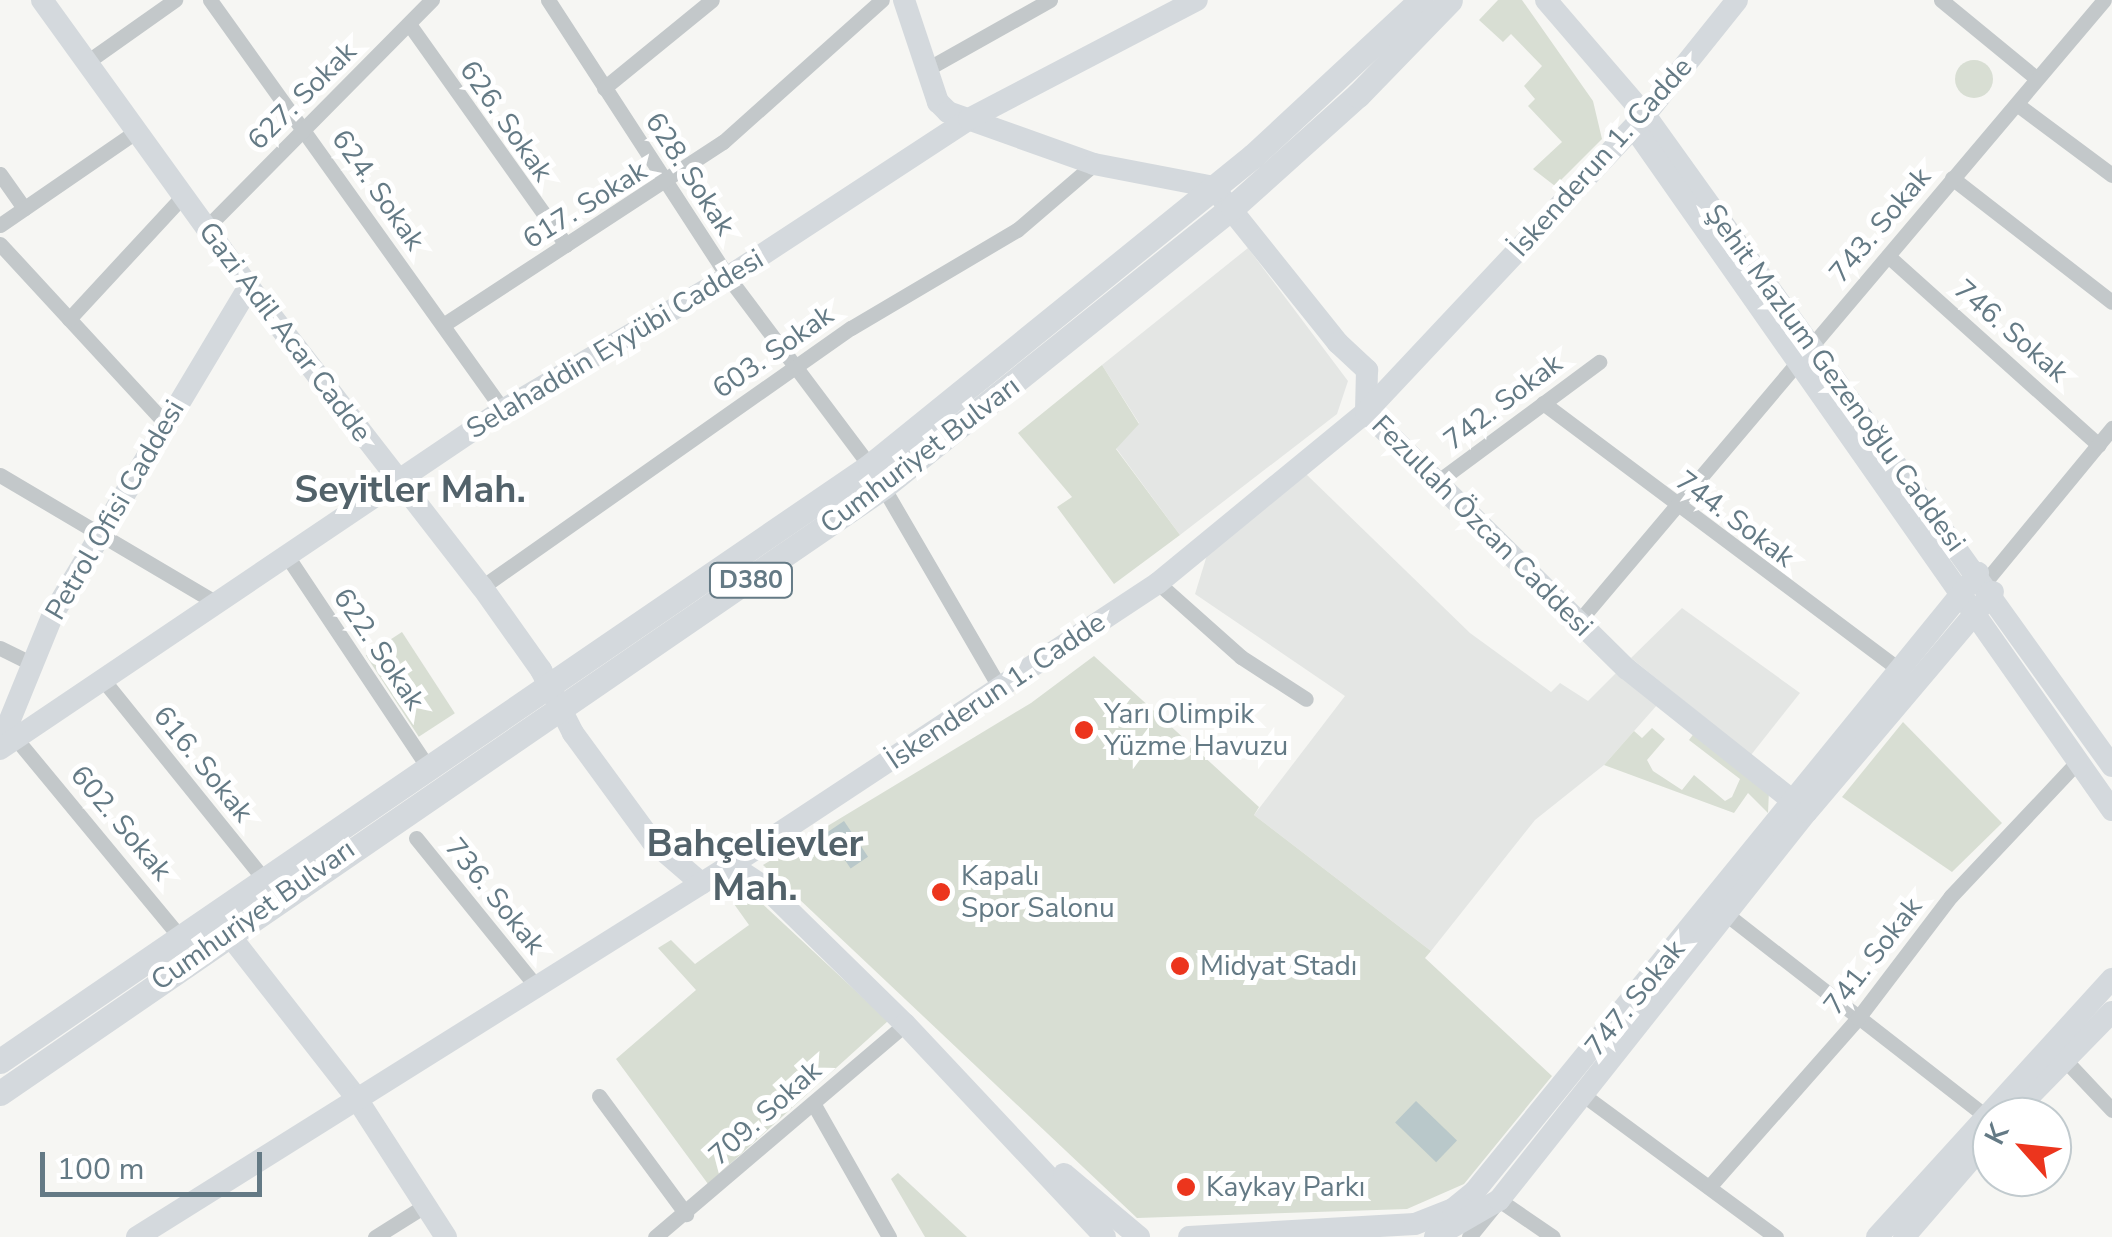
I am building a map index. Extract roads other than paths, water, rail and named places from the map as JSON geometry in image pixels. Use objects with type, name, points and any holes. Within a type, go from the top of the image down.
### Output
[{"type":"main road","name":"Cumhuriyet Bulvarı","points":[[0,1062],[183,941],[263,878],[549,686],[877,476],[1213,187],[1421,0]]},
{"type":"main road","name":"Cumhuriyet Bulvarı","points":[[0,1093],[227,932],[563,711],[877,476],[1233,207],[1358,95],[1450,0]]},
{"type":"street","name":"Gazi Adil Acar Cadde","points":[[42,0],[249,287],[482,587],[652,841],[701,883]]},
{"type":"street","points":[[87,62],[175,0]]},
{"type":"street","name":"624. Sokak","points":[[210,0],[503,410]]},
{"type":"street","name":"627. Sokak","points":[[207,227],[432,0]]},
{"type":"street","name":"628. Sokak","points":[[548,0],[728,277],[877,476],[1001,690]]},
{"type":"street","name":"617. Sokak","points":[[443,325],[666,184],[723,142],[882,0]]},
{"type":"street","points":[[904,0],[938,102],[969,119],[1094,164],[1213,187]]},
{"type":"street","points":[[927,68],[1050,0]]},
{"type":"street","name":"Selahaddin Eyyübi Caddesi","points":[[5,744],[503,410],[728,277],[969,119],[1197,0]]},
{"type":"street","name":"Şehit Mazlum Gezenoğlu Caddesi","points":[[1546,0],[1640,121],[1968,605],[2112,766]]},
{"type":"street","name":"İskenderun 1. Cadde","points":[[137,1237],[355,1096],[731,865],[1158,583],[1366,412],[1640,121],[1737,0]]},
{"type":"street","points":[[1941,0],[2036,78]]},
{"type":"street","name":"743. Sokak","points":[[1579,622],[1801,354],[2104,0]]},
{"type":"street","points":[[604,88],[701,3]]},
{"type":"street","name":"626. Sokak","points":[[409,24],[566,245]]},
{"type":"street","points":[[2018,105],[2112,174]]},
{"type":"street","points":[[0,225],[138,131]]},
{"type":"street","name":"603. Sokak","points":[[482,587],[795,366],[1017,230],[1094,164]]},
{"type":"street","points":[[0,174],[24,208]]},
{"type":"street","points":[[1952,178],[2112,302]]},
{"type":"street","name":"Fezullah Özcan Caddesi","points":[[1213,187],[1233,207],[1323,326],[1367,370],[1366,412],[1627,669],[1794,802]]},
{"type":"street","points":[[69,318],[184,195]]},
{"type":"street","points":[[0,244],[165,422]]},
{"type":"street","name":"746. Sokak","points":[[1888,256],[2099,445]]},
{"type":"street","name":"Petrol Ofisi Caddesi","points":[[5,744],[31,662],[98,537],[249,287]]},
{"type":"street","name":"Şehit Mazlum Gezenoğlu Caddesi","points":[[1801,354],[1986,583],[2096,746],[2112,810]]},
{"type":"street","name":"742. Sokak","points":[[1437,482],[1599,362]]},
{"type":"street","name":"744. Sokak","points":[[1543,404],[1900,670]]},
{"type":"street","points":[[1469,1237],[2112,428]]},
{"type":"street","points":[[0,475],[98,537],[218,604]]},
{"type":"street","name":"622. Sokak","points":[[287,556],[430,769]]},
{"type":"street","points":[[1158,583],[1241,657],[1306,699]]},
{"type":"street","name":"747. Sokak","points":[[1189,1237],[1415,1224],[1453,1209],[1500,1166],[1900,670],[1968,605]]},
{"type":"street","points":[[0,648],[31,662]]},
{"type":"street","name":"616. Sokak","points":[[104,681],[263,878]]},
{"type":"street","name":"602. Sokak","points":[[5,744],[183,941]]},
{"type":"street","name":"741. Sokak","points":[[1709,1186],[1858,1018],[1951,896],[2096,746]]},
{"type":"street","name":"736. Sokak","points":[[416,838],[534,986]]},
{"type":"street","points":[[731,865],[766,888],[906,1024],[1004,1124],[1105,1237]]},
{"type":"street","points":[[1726,914],[1972,1112]]},
{"type":"street","points":[[227,932],[355,1096],[446,1237]]},
{"type":"street","points":[[2012,1097],[2112,979]]},
{"type":"street","points":[[2028,1097],[2112,1012]]},
{"type":"street","name":"709. Sokak","points":[[655,1237],[906,1024]]},
{"type":"street","points":[[2064,1060],[2112,1110]]},
{"type":"street","points":[[1582,1094],[1776,1237]]},
{"type":"street","points":[[599,1096],[686,1214]]},
{"type":"street","points":[[813,1103],[888,1237]]},
{"type":"street","points":[[1004,1124],[1139,1237]]},
{"type":"street","points":[[1877,1237],[1972,1141]]},
{"type":"street","points":[[1904,1237],[1972,1146]]},
{"type":"street","points":[[1435,1237],[1500,1200]]},
{"type":"street","points":[[1500,1200],[1553,1237]]},
{"type":"street","points":[[375,1237],[426,1205]]},
{"type":"place","name":"Yarı Olimpik Yüzme Havuzu","points":[[1084,730]]},
{"type":"place","name":"Kapalı Spor Salonu","points":[[941,892]]},
{"type":"place","name":"Midyat Stadı","points":[[1180,966]]},
{"type":"place","name":"Kaykay Parkı","points":[[1186,1187]]},
{"type":"district","name":"Seyitler Mah.","points":[[410,490]]},
{"type":"district","name":"Bahçelievler Mah.","points":[[755,866]]}]
